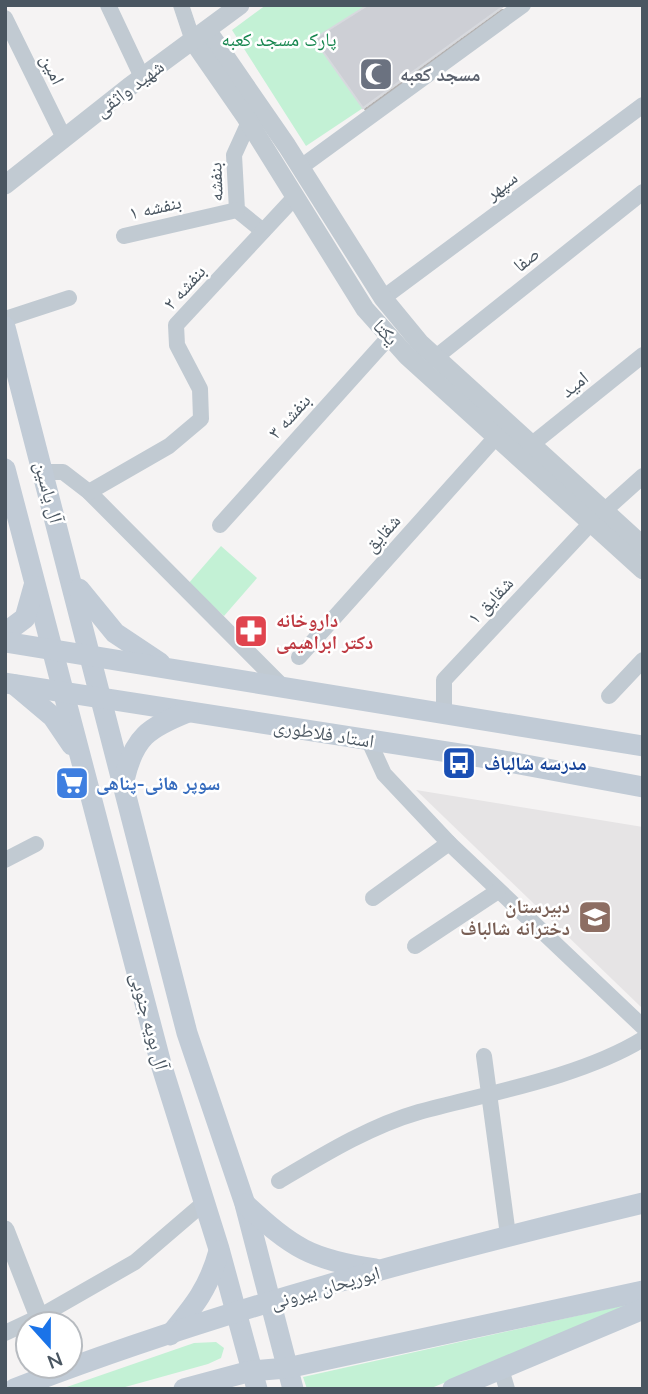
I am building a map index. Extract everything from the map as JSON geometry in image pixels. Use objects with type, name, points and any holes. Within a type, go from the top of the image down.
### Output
[{"type":"main road","name":"آل یاسین","points":[[5,327],[92,657]]},
{"type":"main road","name":"آل یاسین","points":[[5,469],[53,651]]},
{"type":"main road","points":[[19,521],[23,529],[40,536],[48,532],[54,524],[55,515]]},
{"type":"main road","points":[[72,579],[115,633],[141,653],[174,671]]},
{"type":"main road","points":[[5,633],[25,618],[35,580]]},
{"type":"main road","name":"استاد فلاطوری","points":[[5,642],[643,747]]},
{"type":"main road","name":"آل بویه جنوبی","points":[[53,651],[160,1064],[219,1249],[254,1380]]},
{"type":"main road","name":"آل بویه جنوبی","points":[[92,657],[187,1033],[245,1204],[293,1389]]},
{"type":"main road","points":[[9,683],[53,717],[81,759]]},
{"type":"main road","name":"استاد فلاطوری","points":[[9,683],[368,739],[643,787]]},
{"type":"main road","points":[[124,783],[129,759],[140,739],[158,724],[187,712]]},
{"type":"main road","points":[[119,904],[152,894]]},
{"type":"main road","name":"ابوریحان بیرونی","points":[[14,1389],[270,1302],[508,1236],[643,1203]]},
{"type":"main road","points":[[245,1204],[282,1238],[311,1255],[384,1270]]},
{"type":"main road","points":[[170,1335],[200,1298],[212,1278],[219,1249]]},
{"type":"main road","points":[[184,1389],[254,1380],[287,1368],[643,1291]]},
{"type":"main road","points":[[453,1389],[504,1379],[643,1309]]},
{"type":"street","points":[[108,5],[142,77]]},
{"type":"street","points":[[181,5],[200,35]]},
{"type":"street","name":"شهید واثقی","points":[[10,175],[64,138],[240,5]]},
{"type":"street","points":[[301,167],[523,5]]},
{"type":"street","name":"امین","points":[[5,18],[64,138]]},
{"type":"street","name":"یکتا","points":[[200,35],[251,115],[294,198],[365,309],[496,437],[597,518],[643,546]]},
{"type":"street","name":"سپهر","points":[[383,298],[643,105]]},
{"type":"street","name":"یکتا","points":[[251,115],[301,167],[383,298],[436,357],[531,445],[643,570]]},
{"type":"street","name":"بنفشه","points":[[251,115],[234,155],[237,210],[263,231]]},
{"type":"street","name":"صفا","points":[[436,357],[643,192]]},
{"type":"street","name":"بنفشه ۲","points":[[89,492],[169,446],[201,419],[200,389],[177,345],[176,326],[294,198]]},
{"type":"street","name":"بنفشه ۱","points":[[124,236],[237,210]]},
{"type":"street","points":[[5,319],[69,298]]},
{"type":"street","name":"بنفشه ۳","points":[[220,525],[390,336]]},
{"type":"street","name":"امید","points":[[531,445],[643,355]]},
{"type":"street","name":"شقایق","points":[[299,657],[496,437]]},
{"type":"street","points":[[43,472],[63,472],[89,492],[282,686]]},
{"type":"street","name":"شقایق ۱","points":[[444,714],[444,680],[597,518],[643,476]]},
{"type":"street","points":[[609,696],[643,660]]},
{"type":"street","points":[[368,739],[384,774],[449,844],[643,1027]]},
{"type":"street","points":[[5,860],[36,844]]},
{"type":"street","points":[[373,898],[449,844]]},
{"type":"street","points":[[415,946],[498,891]]},
{"type":"street","points":[[279,1181],[322,1156],[418,1113],[489,1095],[615,1056],[643,1039]]},
{"type":"street","points":[[484,1056],[508,1236]]},
{"type":"street","points":[[53,1310],[135,1262],[205,1202]]},
{"type":"street","points":[[5,1230],[36,1310]]},
{"type":"shaded area","name":"دبیرستان دخترانه شالباف","points":[[416,790],[643,827],[643,1006],[641,1007]]},
{"type":"green space","name":"پارک مسجد کعبه","points":[[266,5],[368,5],[315,39],[363,108],[306,146],[232,30]]},
{"type":"green space","points":[[221,546],[257,578],[224,616],[188,584]]},
{"type":"green space","points":[[643,1301],[429,1389],[307,1389],[303,1377]]},
{"type":"green space","points":[[216,1342],[224,1348],[221,1358],[208,1364],[118,1389],[61,1389],[194,1343]]},
{"type":"building","name":"مسجد کعبه","points":[[368,5],[505,5],[363,108],[314,39]]},
{"type":"place","name":"مسجد کعبه","points":[[376,74]]},
{"type":"place","name":"داروخانه دکتر ابراهیمی","points":[[251,631]]},
{"type":"place","name":"مدرسه شالباف","points":[[459,763]]},
{"type":"place","name":"سوپر هانی-پناهی","points":[[72,783]]},
{"type":"place","name":"دبیرستان دخترانه شالباف","points":[[595,917]]}]
